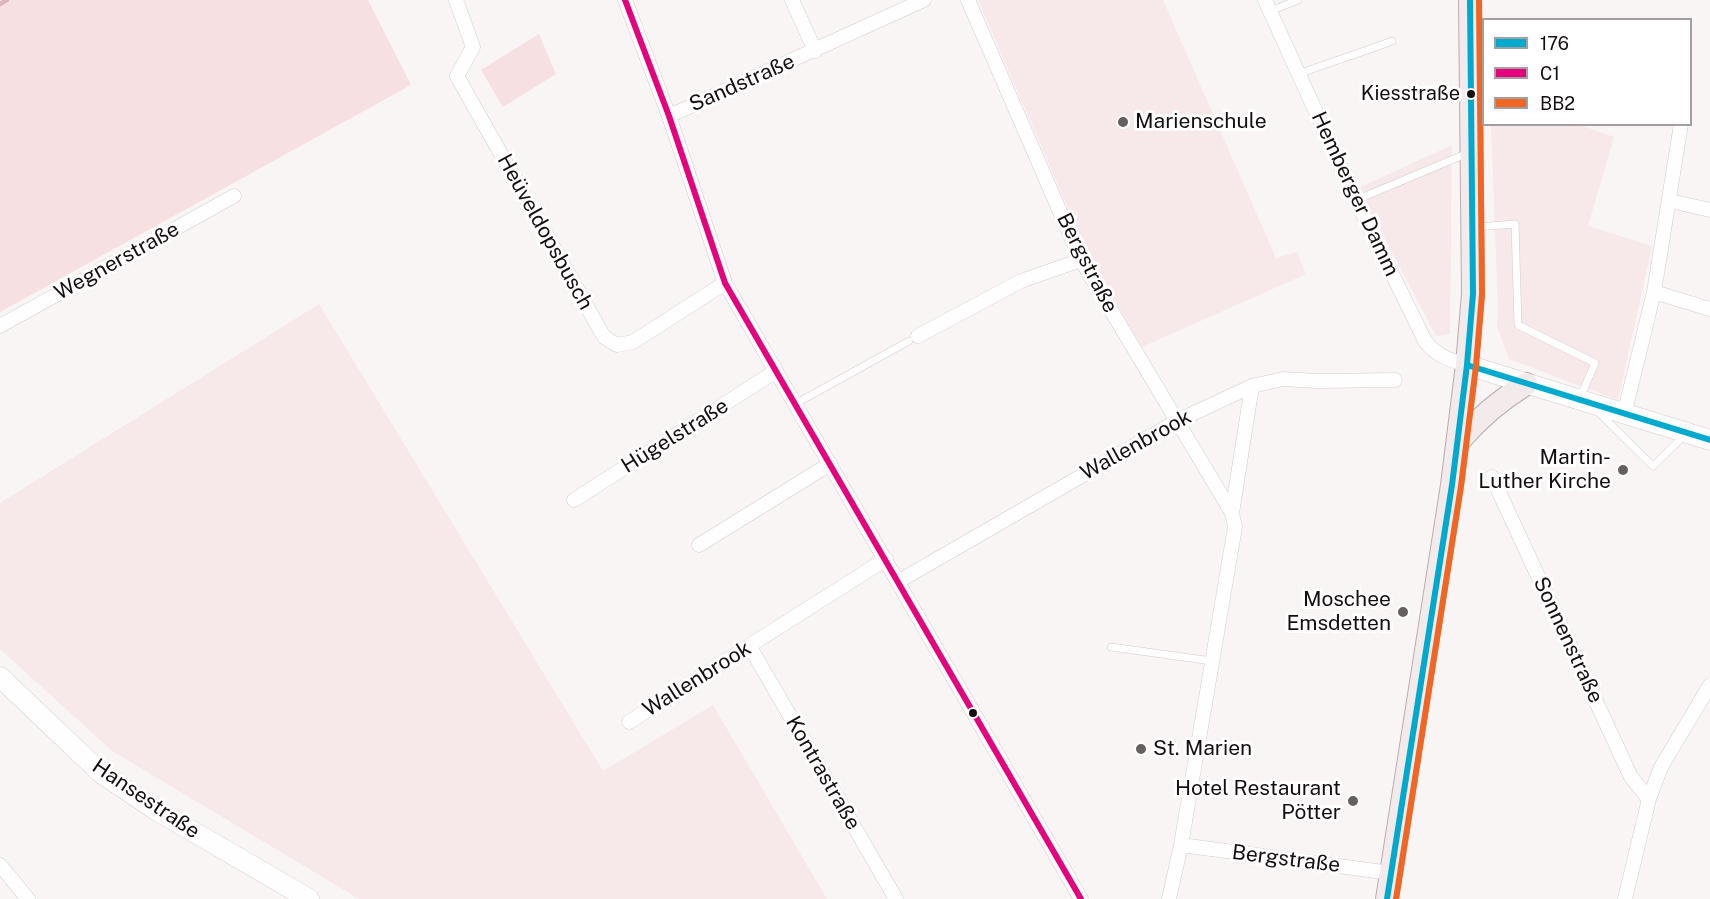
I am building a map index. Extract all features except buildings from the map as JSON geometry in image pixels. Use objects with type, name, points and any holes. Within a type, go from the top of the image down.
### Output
[{"type":"main road","points":[[1387,899],[1459,441],[1467,365],[1473,294],[1470,0]]},
{"type":"main road","points":[[1459,441],[1475,422],[1502,399],[1526,384]]},
{"type":"street","name":"Heüveldopsbusch","points":[[456,0],[473,47],[458,76],[604,337],[617,345],[633,342],[725,283]]},
{"type":"street","points":[[625,0],[669,116],[725,283],[1081,899]]},
{"type":"street","name":"Sandstraße","points":[[792,0],[815,51]]},
{"type":"street","name":"Sandstraße","points":[[669,116],[924,0]]},
{"type":"street","name":"Bergstraße","points":[[968,0],[1081,260],[1232,513]]},
{"type":"street","name":"Hemberger Damm","points":[[1268,5],[1356,200],[1425,340],[1432,350],[1448,360],[1467,365]]},
{"type":"street","points":[[1624,415],[1654,292],[1682,126]]},
{"type":"street","name":"Wegnerstraße","points":[[0,326],[234,196]]},
{"type":"street","points":[[1670,201],[1710,210]]},
{"type":"street","points":[[913,338],[1021,281],[1081,260]]},
{"type":"street","points":[[1654,292],[1710,309]]},
{"type":"street","points":[[1467,365],[1710,440]]},
{"type":"street","name":"Hügelstraße","points":[[574,500],[776,372]]},
{"type":"street","name":"Wallenbrook","points":[[899,581],[1177,421],[1252,386],[1283,379],[1395,380]]},
{"type":"street","points":[[1169,899],[1181,845],[1235,527],[1232,513],[1252,386]]},
{"type":"street","points":[[699,545],[830,464]]},
{"type":"street","name":"Sonnenstraße","points":[[1492,477],[1631,777],[1649,799]]},
{"type":"street","name":"Wallenbrook","points":[[629,722],[886,560]]},
{"type":"street","name":"Kontrastraße","points":[[750,647],[896,899]]},
{"type":"street","name":"Hansestraße","points":[[0,677],[101,773],[156,810],[309,899]]},
{"type":"street","points":[[1625,899],[1649,799],[1661,767],[1710,685]]},
{"type":"street","name":"Bergstraße","points":[[1181,845],[1391,873]]},
{"type":"street","points":[[0,865],[28,899]]},
{"type":"lane","points":[[1268,5],[1298,0]]},
{"type":"lane","points":[[1299,74],[1392,41]]},
{"type":"lane","points":[[1356,200],[1470,152]]},
{"type":"lane","points":[[1472,228],[1515,224],[1518,325],[1596,363],[1584,402],[1653,466],[1687,433]]},
{"type":"lane","points":[[795,404],[913,338]]},
{"type":"lane","points":[[1111,647],[1212,661]]},
{"type":"shaded area","points":[[0,0],[368,0],[411,85],[0,312]]},
{"type":"shaded area","name":"Marienschule","points":[[978,0],[1163,0],[1276,258],[1297,252],[1306,274],[1142,347],[1083,243]]},
{"type":"shaded area","points":[[539,34],[556,74],[503,107],[481,70]]},
{"type":"shaded area","points":[[1491,126],[1583,126],[1614,137],[1588,226],[1652,246],[1618,400],[1509,359],[1497,326]]},
{"type":"shaded area","points":[[1452,145],[1450,334],[1436,336],[1358,188]]},
{"type":"shaded area","points":[[319,304],[603,771],[713,705],[827,899],[359,899],[112,751],[0,649],[0,503]]},
{"type":"waterway","points":[[0,4],[7,0]]},
{"type":"transit line","name":"C1","points":[[625,0],[669,116],[725,283],[1081,899]]},
{"type":"transit line","name":"176","points":[[1387,899],[1452,485],[1467,365],[1473,294],[1470,0]]},
{"type":"transit line","name":"BB2","points":[[1396,899],[1461,486],[1476,366],[1482,294],[1479,0]]},
{"type":"transit line","name":"176","points":[[1467,365],[1710,440]]},
{"type":"place","name":"Kiesstraße","points":[[1471,94]]},
{"type":"place","name":"Marienschule","points":[[1123,122]]},
{"type":"place","name":"Martin- Luther Kirche","points":[[1623,470]]},
{"type":"place","name":"Moschee Emsdetten","points":[[1403,612]]},
{"type":"place","name":"St. Marien","points":[[1141,749]]},
{"type":"place","name":"Hotel Restaurant Pötter","points":[[1353,801]]}]
